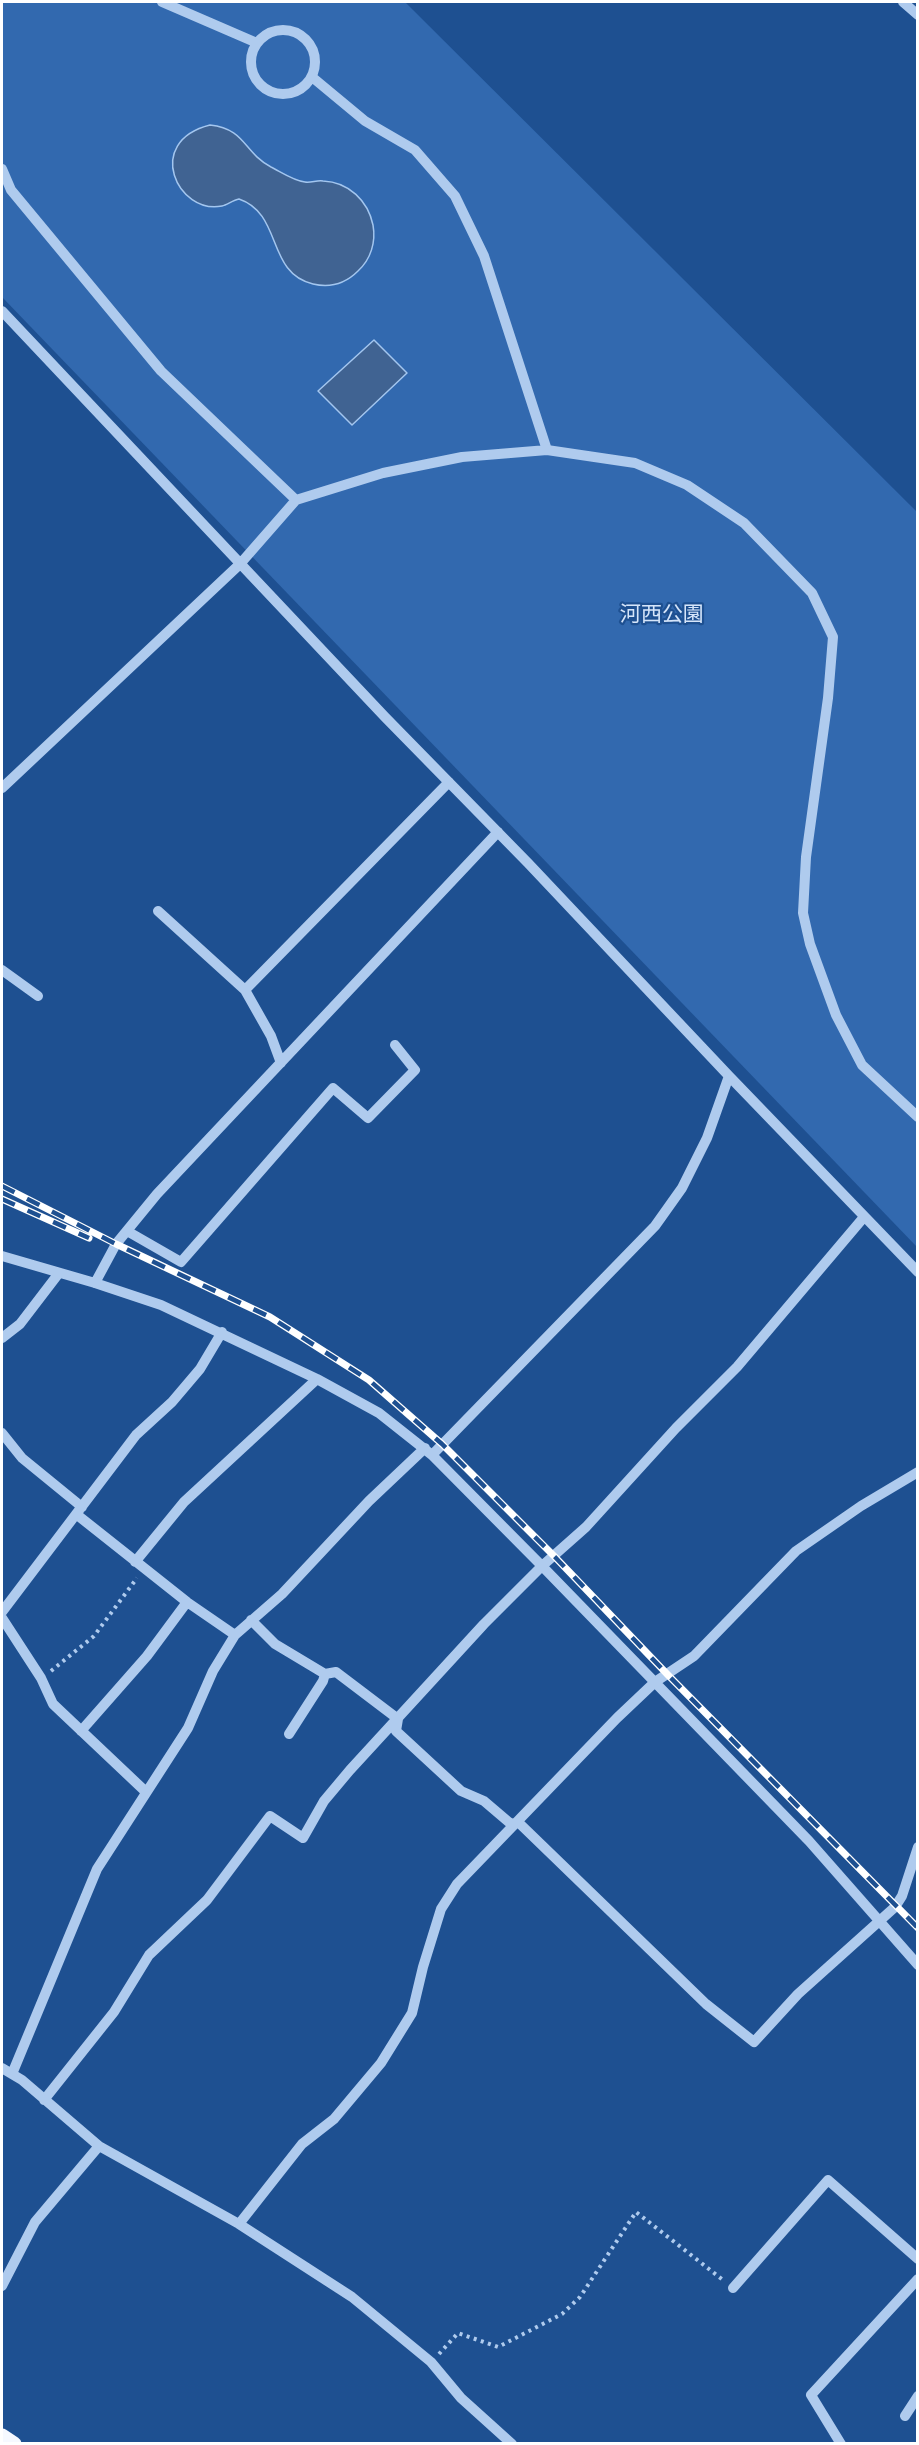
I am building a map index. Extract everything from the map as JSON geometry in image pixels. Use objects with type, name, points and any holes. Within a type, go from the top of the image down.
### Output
[{"type":"main road","points":[[2,2436],[14,2444]]},
{"type":"street","points":[[162,2],[256,43]]},
{"type":"street","points":[[903,2],[918,15]]},
{"type":"street","points":[[277,30],[288,30],[300,35],[309,43],[314,53],[315,65],[312,77],[306,85],[287,94],[276,94],[266,90],[252,74],[250,63],[256,43],[277,30]]},
{"type":"street","points":[[312,77],[365,122],[415,150],[455,196],[484,256],[547,450]]},
{"type":"street","points":[[2,168],[11,190],[161,371],[296,500]]},
{"type":"street","points":[[2,313],[918,1272]]},
{"type":"street","points":[[2,788],[240,564],[296,500],[383,473],[462,457],[547,450],[635,463],[687,485],[744,523],[812,593],[833,637],[828,698],[806,857],[803,913],[810,944],[836,1015],[862,1065],[918,1117]]},
{"type":"street","points":[[245,990],[449,782]]},
{"type":"street","points":[[95,1282],[116,1244],[157,1194],[498,832]]},
{"type":"street","points":[[158,911],[245,990],[271,1036],[281,1063]]},
{"type":"street","points":[[2,970],[38,996]]},
{"type":"street","points":[[127,1231],[181,1262],[333,1088],[368,1118],[415,1070],[395,1045]]},
{"type":"street","points":[[12,2074],[97,1869],[188,1728],[213,1671],[235,1635],[282,1594],[369,1501],[429,1451],[655,1226],[682,1188],[707,1138],[729,1076]]},
{"type":"street","points":[[44,2100],[114,2012],[149,1955],[207,1900],[270,1816],[303,1838],[324,1801],[398,1719],[484,1624],[542,1566],[586,1527],[676,1428],[736,1367],[864,1217]]},
{"type":"street","points":[[2,1256],[95,1282],[161,1305],[222,1332],[380,1413],[429,1451],[542,1566],[809,1841],[918,1965]]},
{"type":"street","points":[[2,1338],[20,1324],[59,1273]]},
{"type":"street","points":[[2,1612],[136,1435],[172,1402],[200,1369],[222,1332]]},
{"type":"street","points":[[139,1566],[184,1502],[317,1379]]},
{"type":"street","points":[[2,1433],[22,1458],[139,1566],[235,1635]]},
{"type":"street","points":[[239,2224],[302,2144],[334,2119],[381,2063],[412,2013],[441,1909],[457,1884],[617,1718],[655,1682],[668,1676],[694,1656],[796,1551],[861,1506],[918,1472]]},
{"type":"street","points":[[81,1731],[147,1656],[187,1602]]},
{"type":"street","points":[[2,1618],[41,1678],[53,1704],[146,1792]]},
{"type":"street","points":[[251,1620],[275,1644],[325,1674],[336,1672],[398,1719]]},
{"type":"street","points":[[289,1734],[323,1681],[325,1674]]},
{"type":"street","points":[[398,1719],[396,1731],[461,1791],[484,1801],[511,1824],[518,1822]]},
{"type":"street","points":[[518,1822],[706,2004],[754,2042],[798,1994],[895,1907],[902,1896],[918,1847]]},
{"type":"street","points":[[2,2068],[99,2146],[239,2224],[352,2297],[431,2362],[461,2398],[512,2444]]},
{"type":"street","points":[[2,2286],[35,2222],[99,2146]]},
{"type":"street","points":[[733,2288],[828,2180],[918,2259]]},
{"type":"street","points":[[841,2444],[811,2395],[918,2279]]},
{"type":"street","points":[[905,2416],[918,2396]]},
{"type":"path","points":[[41,1678],[94,1636],[139,1566]]},
{"type":"path","points":[[431,2362],[458,2333],[498,2347],[562,2314],[579,2297],[636,2212],[733,2288]]},
{"type":"green space","name":"河西公園","points":[[2,2],[405,2],[917,512],[917,1247],[2,297]]},
{"type":"shaded area","points":[[210,125],[231,131],[262,161],[292,178],[305,182],[332,182],[356,194],[367,208],[374,231],[369,256],[358,271],[332,285],[313,284],[298,278],[281,256],[263,217],[253,207],[239,199],[222,206],[206,206],[192,200],[181,189],[174,175],[173,160],[177,146],[189,134]]},
{"type":"shaded area","points":[[374,340],[407,373],[352,425],[318,391]]},
{"type":"railway","points":[[2,1186],[116,1244],[270,1317],[369,1380],[442,1444],[918,1928]]},
{"type":"railway","points":[[2,1199],[89,1238]]}]
